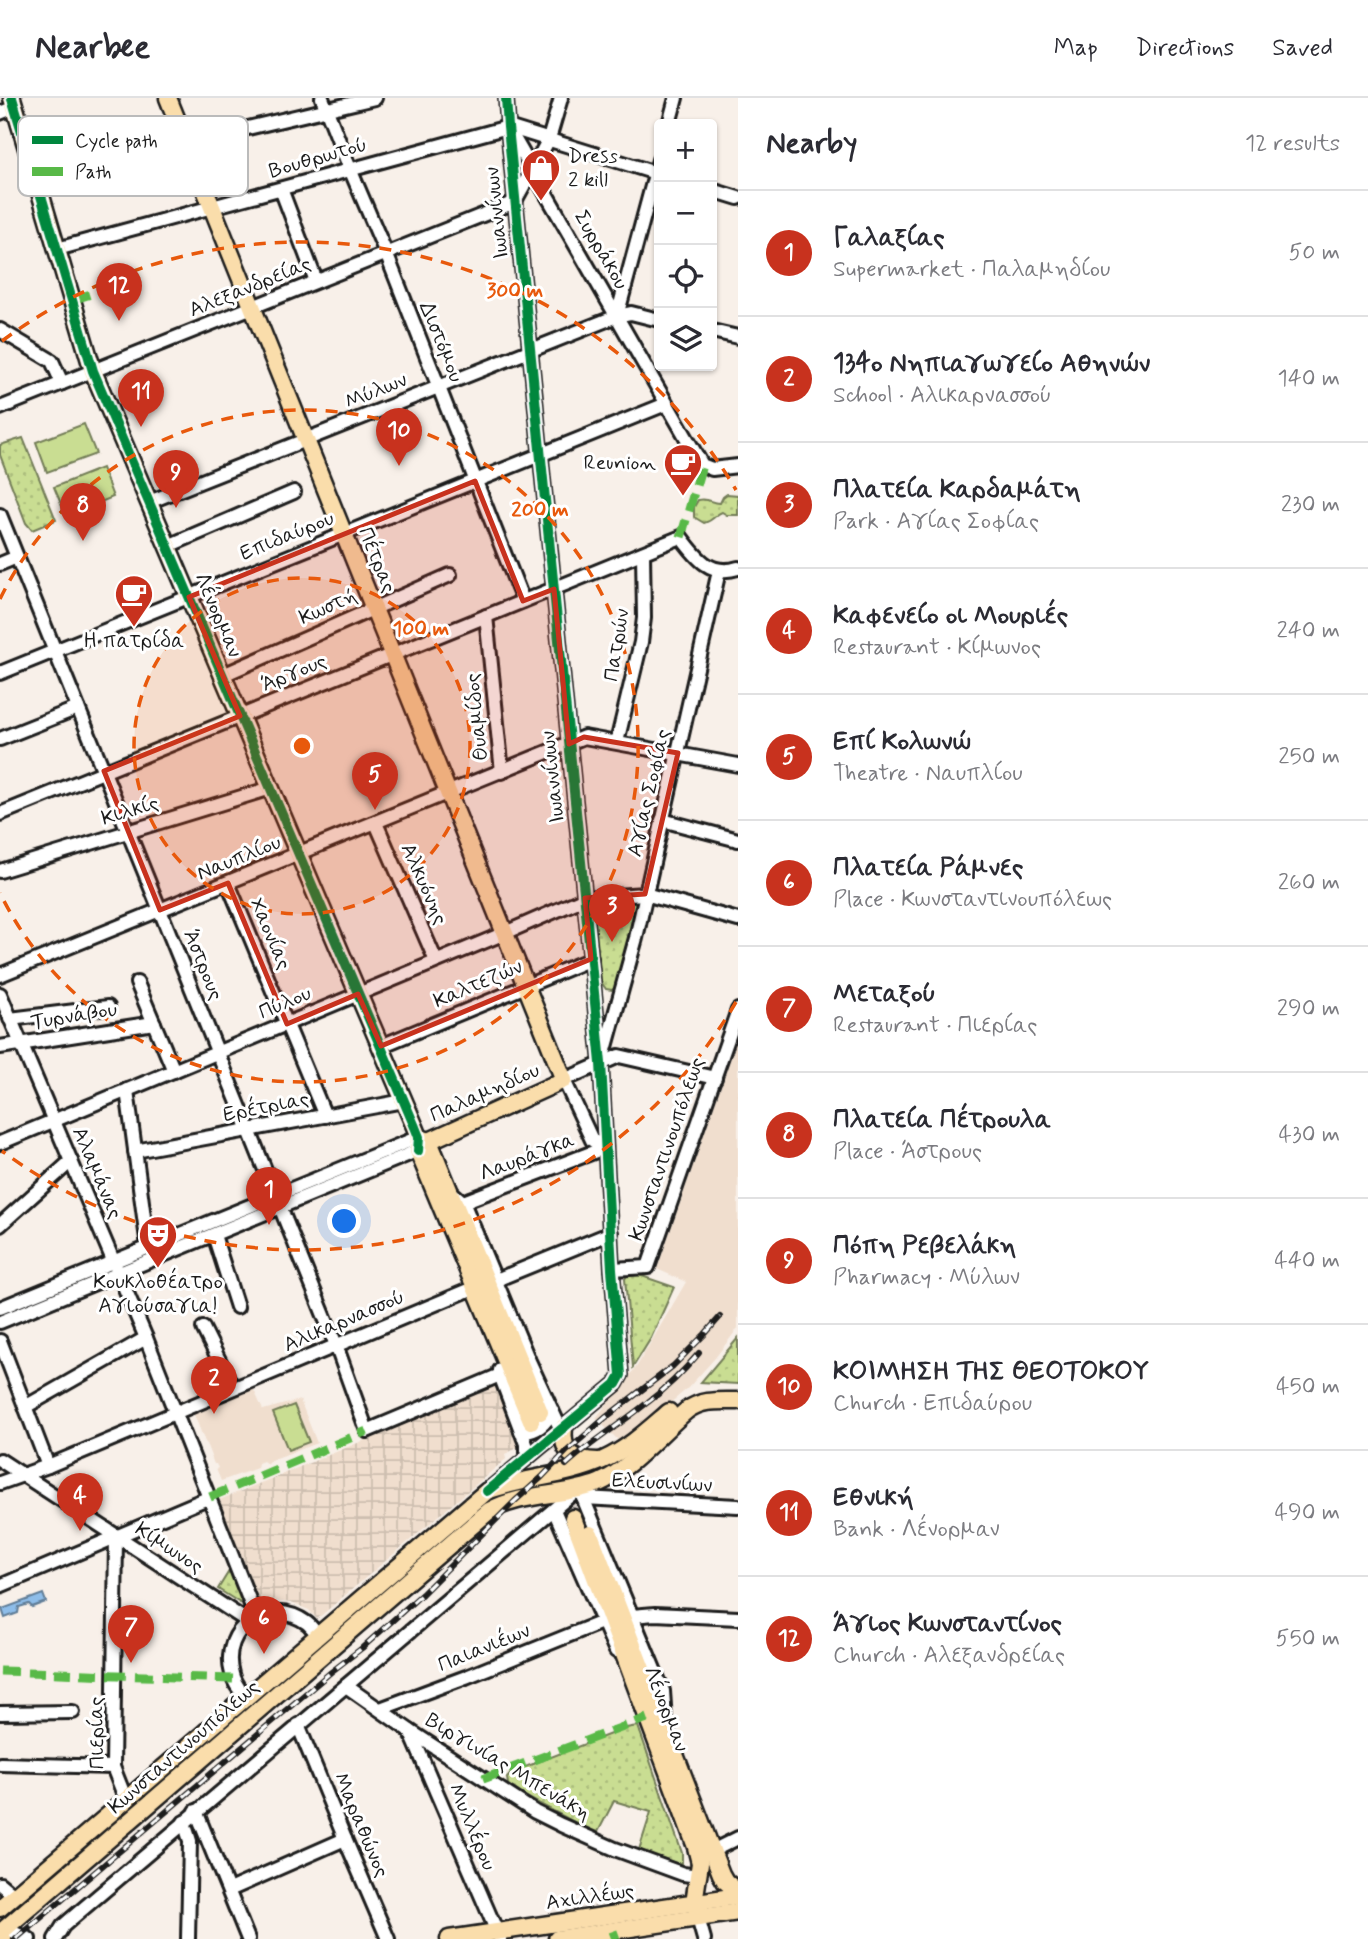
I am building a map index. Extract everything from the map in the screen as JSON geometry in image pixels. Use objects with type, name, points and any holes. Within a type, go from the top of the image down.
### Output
[{"type":"main road","name":"Πέτρας","points":[[168,98],[175,116]]},
{"type":"main road","name":"Λένορμαν","points":[[9,106],[18,130]]},
{"type":"main road","name":"Λένορμαν","points":[[41,196],[93,371],[422,1143],[443,1210],[536,1419]]},
{"type":"main road","name":"Πέτρας","points":[[208,196],[564,1080]]},
{"type":"main road","name":"Παλαμηδίου","points":[[422,1143],[564,1080]]},
{"type":"main road","name":"Λένορμαν","points":[[422,1143],[450,1191],[536,1419]]},
{"type":"main road","name":"Κωνσταντινουπόλεως","points":[[0,1908],[4,1885],[126,1800],[487,1491],[510,1483],[579,1469],[604,1460],[626,1448],[691,1395],[704,1391],[738,1391]]},
{"type":"main road","name":"Κωνσταντινουπόλεως","points":[[1,1933],[489,1511],[515,1501],[579,1505],[599,1483],[618,1472],[695,1404],[705,1401],[738,1401]]},
{"type":"main road","points":[[562,1429],[570,1454],[583,1460],[604,1460]]},
{"type":"main road","name":"Λένορμαν","points":[[579,1505],[647,1718],[696,1847],[700,1863],[697,1910]]},
{"type":"main road","name":"Λένορμαν","points":[[579,1505],[712,1851],[725,1881],[738,1894]]},
{"type":"main road","name":"Αχιλλέως","points":[[557,1939],[697,1910],[738,1894]]},
{"type":"main road","name":"Αχιλλέως","points":[[449,1939],[498,1936],[697,1910],[738,1912]]},
{"type":"street","points":[[248,126],[325,104],[375,98]]},
{"type":"street","name":"Ιωαννίνων","points":[[506,98],[601,1063],[604,1149],[621,1375],[619,1380],[562,1429]]},
{"type":"street","points":[[515,202],[549,139],[561,98]]},
{"type":"street","points":[[670,119],[676,98]]},
{"type":"street","name":"Διστόμου","points":[[325,104],[523,601]]},
{"type":"street","points":[[508,127],[654,168]]},
{"type":"street","name":"Βουθρωτού","points":[[57,248],[508,127]]},
{"type":"street","name":"Συρράκου","points":[[508,127],[702,465],[712,469],[738,466]]},
{"type":"street","points":[[654,182],[617,316],[631,313],[654,319]]},
{"type":"street","points":[[281,189],[316,281]]},
{"type":"street","points":[[717,192],[738,198]]},
{"type":"street","name":"Αλεξανδρείας","points":[[0,408],[515,202]]},
{"type":"street","name":"Μύλων","points":[[149,502],[617,316]]},
{"type":"street","points":[[0,330],[52,361],[62,383]]},
{"type":"street","points":[[717,332],[738,337]]},
{"type":"street","name":"Επιδαύρου","points":[[0,673],[666,404]]},
{"type":"street","points":[[167,546],[294,492]]},
{"type":"street","name":"Άστρους","points":[[0,515],[336,1345],[367,1431],[500,1375]]},
{"type":"street","name":"Άργους","points":[[0,814],[681,537],[702,563],[719,571]]},
{"type":"street","name":"Πατρών","points":[[617,742],[641,642],[644,618],[643,553]]},
{"type":"street","points":[[0,564],[17,557]]},
{"type":"street","points":[[719,571],[738,568]]},
{"type":"street","name":"Αγίας Σοφίας","points":[[601,1063],[645,894],[719,571]]},
{"type":"street","name":"Κωστή","points":[[223,675],[450,575]]},
{"type":"street","name":"Θυαμίδος","points":[[486,616],[502,772]]},
{"type":"street","points":[[0,739],[78,708]]},
{"type":"street","name":"Ναυπλίου","points":[[0,975],[584,737],[738,765]]},
{"type":"street","name":"Κιλκίς","points":[[0,872],[271,788]]},
{"type":"street","points":[[662,820],[738,840]]},
{"type":"street","name":"Αλκυόνης","points":[[376,823],[436,961]]},
{"type":"street","name":"Χαονίας","points":[[228,883],[325,1116]]},
{"type":"street","name":"Πύλου","points":[[0,1143],[585,898],[645,894],[738,920]]},
{"type":"street","name":"Καλτεζών","points":[[381,1046],[591,959]]},
{"type":"street","name":"Τυρνάβου","points":[[137,983],[174,1071]]},
{"type":"street","points":[[594,991],[602,995],[620,995]]},
{"type":"street","name":"Αλαμάνας","points":[[0,995],[176,1412],[210,1497],[252,1619]]},
{"type":"street","points":[[10,1019],[108,1007]]},
{"type":"street","name":"Κωνσταντινουπόλεως","points":[[612,1269],[648,1267],[738,1010]]},
{"type":"street","name":"Τυρνάβου","points":[[0,1046],[154,1023]]},
{"type":"street","name":"Παλαμηδίου","points":[[564,1080],[619,1056],[715,1079]]},
{"type":"street","name":"Πέτρας","points":[[564,1080],[592,1140],[604,1149]]},
{"type":"street","points":[[127,1090],[148,1247]]},
{"type":"street","name":"Ερέτριας","points":[[135,1151],[404,1101]]},
{"type":"street","name":"Παλαμηδίου","points":[[0,1322],[117,1267],[148,1247],[277,1202],[422,1143]]},
{"type":"street","name":"Λαυράγκα","points":[[463,1202],[604,1149]]},
{"type":"street","points":[[0,1225],[71,1161]]},
{"type":"street","name":"Λένορμαν","points":[[450,1191],[463,1202]]},
{"type":"street","name":"Παλαμηδίου","points":[[0,1308],[214,1235],[277,1202]]},
{"type":"street","points":[[463,1202],[496,1280],[536,1419],[526,1444],[527,1458]]},
{"type":"street","points":[[443,1210],[442,1224],[499,1362],[500,1375],[536,1419],[562,1429]]},
{"type":"street","points":[[496,1280],[611,1233]]},
{"type":"street","points":[[214,1235],[237,1307]]},
{"type":"street","name":"Αλικαρνασσού","points":[[0,1483],[48,1466],[469,1290]]},
{"type":"street","points":[[203,1328],[233,1388]]},
{"type":"street","points":[[26,1408],[146,1338]]},
{"type":"street","points":[[0,1341],[48,1466]]},
{"type":"street","name":"Κωνσταντινουπόλεως","points":[[487,1491],[562,1429]]},
{"type":"street","name":"Κίμωνος","points":[[0,1460],[116,1537],[252,1619]]},
{"type":"street","points":[[0,1586],[210,1497]]},
{"type":"street","points":[[55,1939],[71,1919],[196,1811],[554,1510],[579,1505],[632,1616],[663,1691],[666,1731]]},
{"type":"street","name":"Ελευσινίων","points":[[579,1505],[738,1506]]},
{"type":"street","points":[[554,1510],[647,1718]]},
{"type":"street","name":"Πιερίας","points":[[116,1537],[113,1768],[126,1800]]},
{"type":"street","points":[[246,1698],[233,1679],[230,1654],[235,1636],[252,1619],[275,1612],[292,1616],[307,1623],[318,1636]]},
{"type":"street","points":[[632,1616],[655,1614],[738,1618]]},
{"type":"street","name":"Παιανιέων","points":[[380,1709],[602,1622]]},
{"type":"street","name":"Βιργινίας Μπενάκη","points":[[346,1686],[410,1731],[561,1825],[614,1849],[683,1874],[699,1876]]},
{"type":"street","points":[[0,1713],[73,1712]]},
{"type":"street","name":"Μαραθώνος","points":[[298,1725],[388,1939]]},
{"type":"street","name":"Μυλλέρου","points":[[410,1731],[498,1936]]},
{"type":"street","points":[[0,1763],[113,1768]]},
{"type":"street","points":[[196,1811],[248,1939]]},
{"type":"street","points":[[184,1822],[190,1841],[188,1939]]},
{"type":"street","points":[[712,1851],[738,1838]]},
{"type":"street","points":[[229,1890],[345,1839]]},
{"type":"street","points":[[697,1910],[704,1939]]},
{"type":"street","points":[[1,1933],[29,1939]]},
{"type":"highlighted area","points":[[475,481],[523,601],[554,589],[569,744],[584,737],[678,753],[645,894],[585,898],[591,959],[381,1046],[358,994],[287,1024],[228,883],[160,910],[104,771],[240,716],[189,597]]},
{"type":"shaded area","points":[[738,1037],[738,1328],[688,1388],[622,1444],[596,1418],[637,1366],[686,1282],[657,1269]]},
{"type":"shaded area","points":[[496,1386],[522,1446],[505,1454],[506,1459],[317,1619],[309,1610],[291,1603],[274,1601],[259,1604],[219,1500]]},
{"type":"shaded area","points":[[253,1388],[263,1410],[300,1400],[317,1443],[271,1460],[267,1464],[263,1461],[258,1463],[257,1468],[221,1481],[216,1469],[218,1468],[193,1412]]},
{"type":"green space","points":[[84,424],[96,454],[47,472],[36,442]]},
{"type":"green space","points":[[23,438],[56,520],[32,530],[26,523],[0,455],[0,445]]},
{"type":"green space","points":[[102,468],[113,497],[66,516],[54,487]]},
{"type":"green space","points":[[727,494],[738,495],[738,515],[722,512],[704,523],[694,517],[694,507],[698,500],[720,503]]},
{"type":"green space","points":[[638,900],[617,986],[612,990],[606,989],[601,982],[592,901]]},
{"type":"green space","points":[[627,1275],[639,1275],[674,1287],[651,1338],[633,1367],[625,1279]]},
{"type":"green space","points":[[738,1338],[738,1384],[701,1382]]},
{"type":"green space","points":[[294,1405],[309,1442],[288,1450],[273,1413]]},
{"type":"green space","points":[[231,1568],[244,1599],[240,1603],[218,1589]]},
{"type":"green space","points":[[638,1726],[682,1853],[682,1863],[639,1850],[651,1812],[614,1801],[597,1834],[508,1785],[507,1778],[512,1772],[626,1728]]},
{"type":"water","points":[[43,1594],[46,1602],[32,1607],[29,1604],[19,1607],[18,1613],[5,1618],[2,1609]]},
{"type":"tunnel","points":[[540,1412],[582,1514]]},
{"type":"railway","points":[[16,1939],[362,1648],[422,1594],[567,1451],[673,1366],[720,1317]]},
{"type":"railway","points":[[566,1465],[662,1391],[699,1353]]},
{"type":"marked path","points":[[72,300],[148,276]]},
{"type":"marked path","points":[[681,537],[702,465]]},
{"type":"marked path","points":[[210,1497],[367,1431]]},
{"type":"marked path","points":[[0,1671],[233,1679]]},
{"type":"marked path","points":[[483,1779],[647,1718]]},
{"type":"marked path","points":[[613,1931],[616,1939]]},
{"type":"cycle path","points":[[12,98],[18,118]]},
{"type":"cycle path","points":[[487,1491],[616,1384],[621,1375],[612,1269],[601,1063],[506,98]]},
{"type":"cycle path","points":[[41,196],[93,371],[415,1127],[419,1137],[418,1151]]},
{"type":"place","name":"Dress 2 kill","points":[[541,202]]},
{"type":"place","name":"Άγιος Κωνσταντίνος","points":[[119,321]]},
{"type":"place","name":"Εθνική","points":[[141,427]]},
{"type":"place","name":"ΚΟΙΜΗΣΗ ΤΗΣ ΘΕΟΤΟΚΟΥ","points":[[399,466]]},
{"type":"place","name":"Reunion","points":[[683,497]]},
{"type":"place","name":"Πόπη Ρεβελάκη","points":[[176,508]]},
{"type":"place","name":"Πλατεία Πέτρουλα","points":[[83,541]]},
{"type":"place","name":"Η πατρίδα","points":[[134,628]]},
{"type":"place","name":"Επί Κολωνώ","points":[[375,810]]},
{"type":"place","name":"Πλατεία Καρδαμάτη","points":[[612,942]]},
{"type":"place","name":"Γαλαξίας","points":[[269,1225]]},
{"type":"place","name":"Κουκλοθέατρο Αγιούσαγια!","points":[[158,1269]]},
{"type":"place","name":"134ο Νηπιαγωγείο Αθηνών","points":[[214,1414]]},
{"type":"place","name":"Καφενείο οι Μουριές","points":[[80,1531]]},
{"type":"place","name":"Πλατεία Ράμνες","points":[[264,1654]]},
{"type":"place","name":"Μεταξού","points":[[131,1663]]}]
